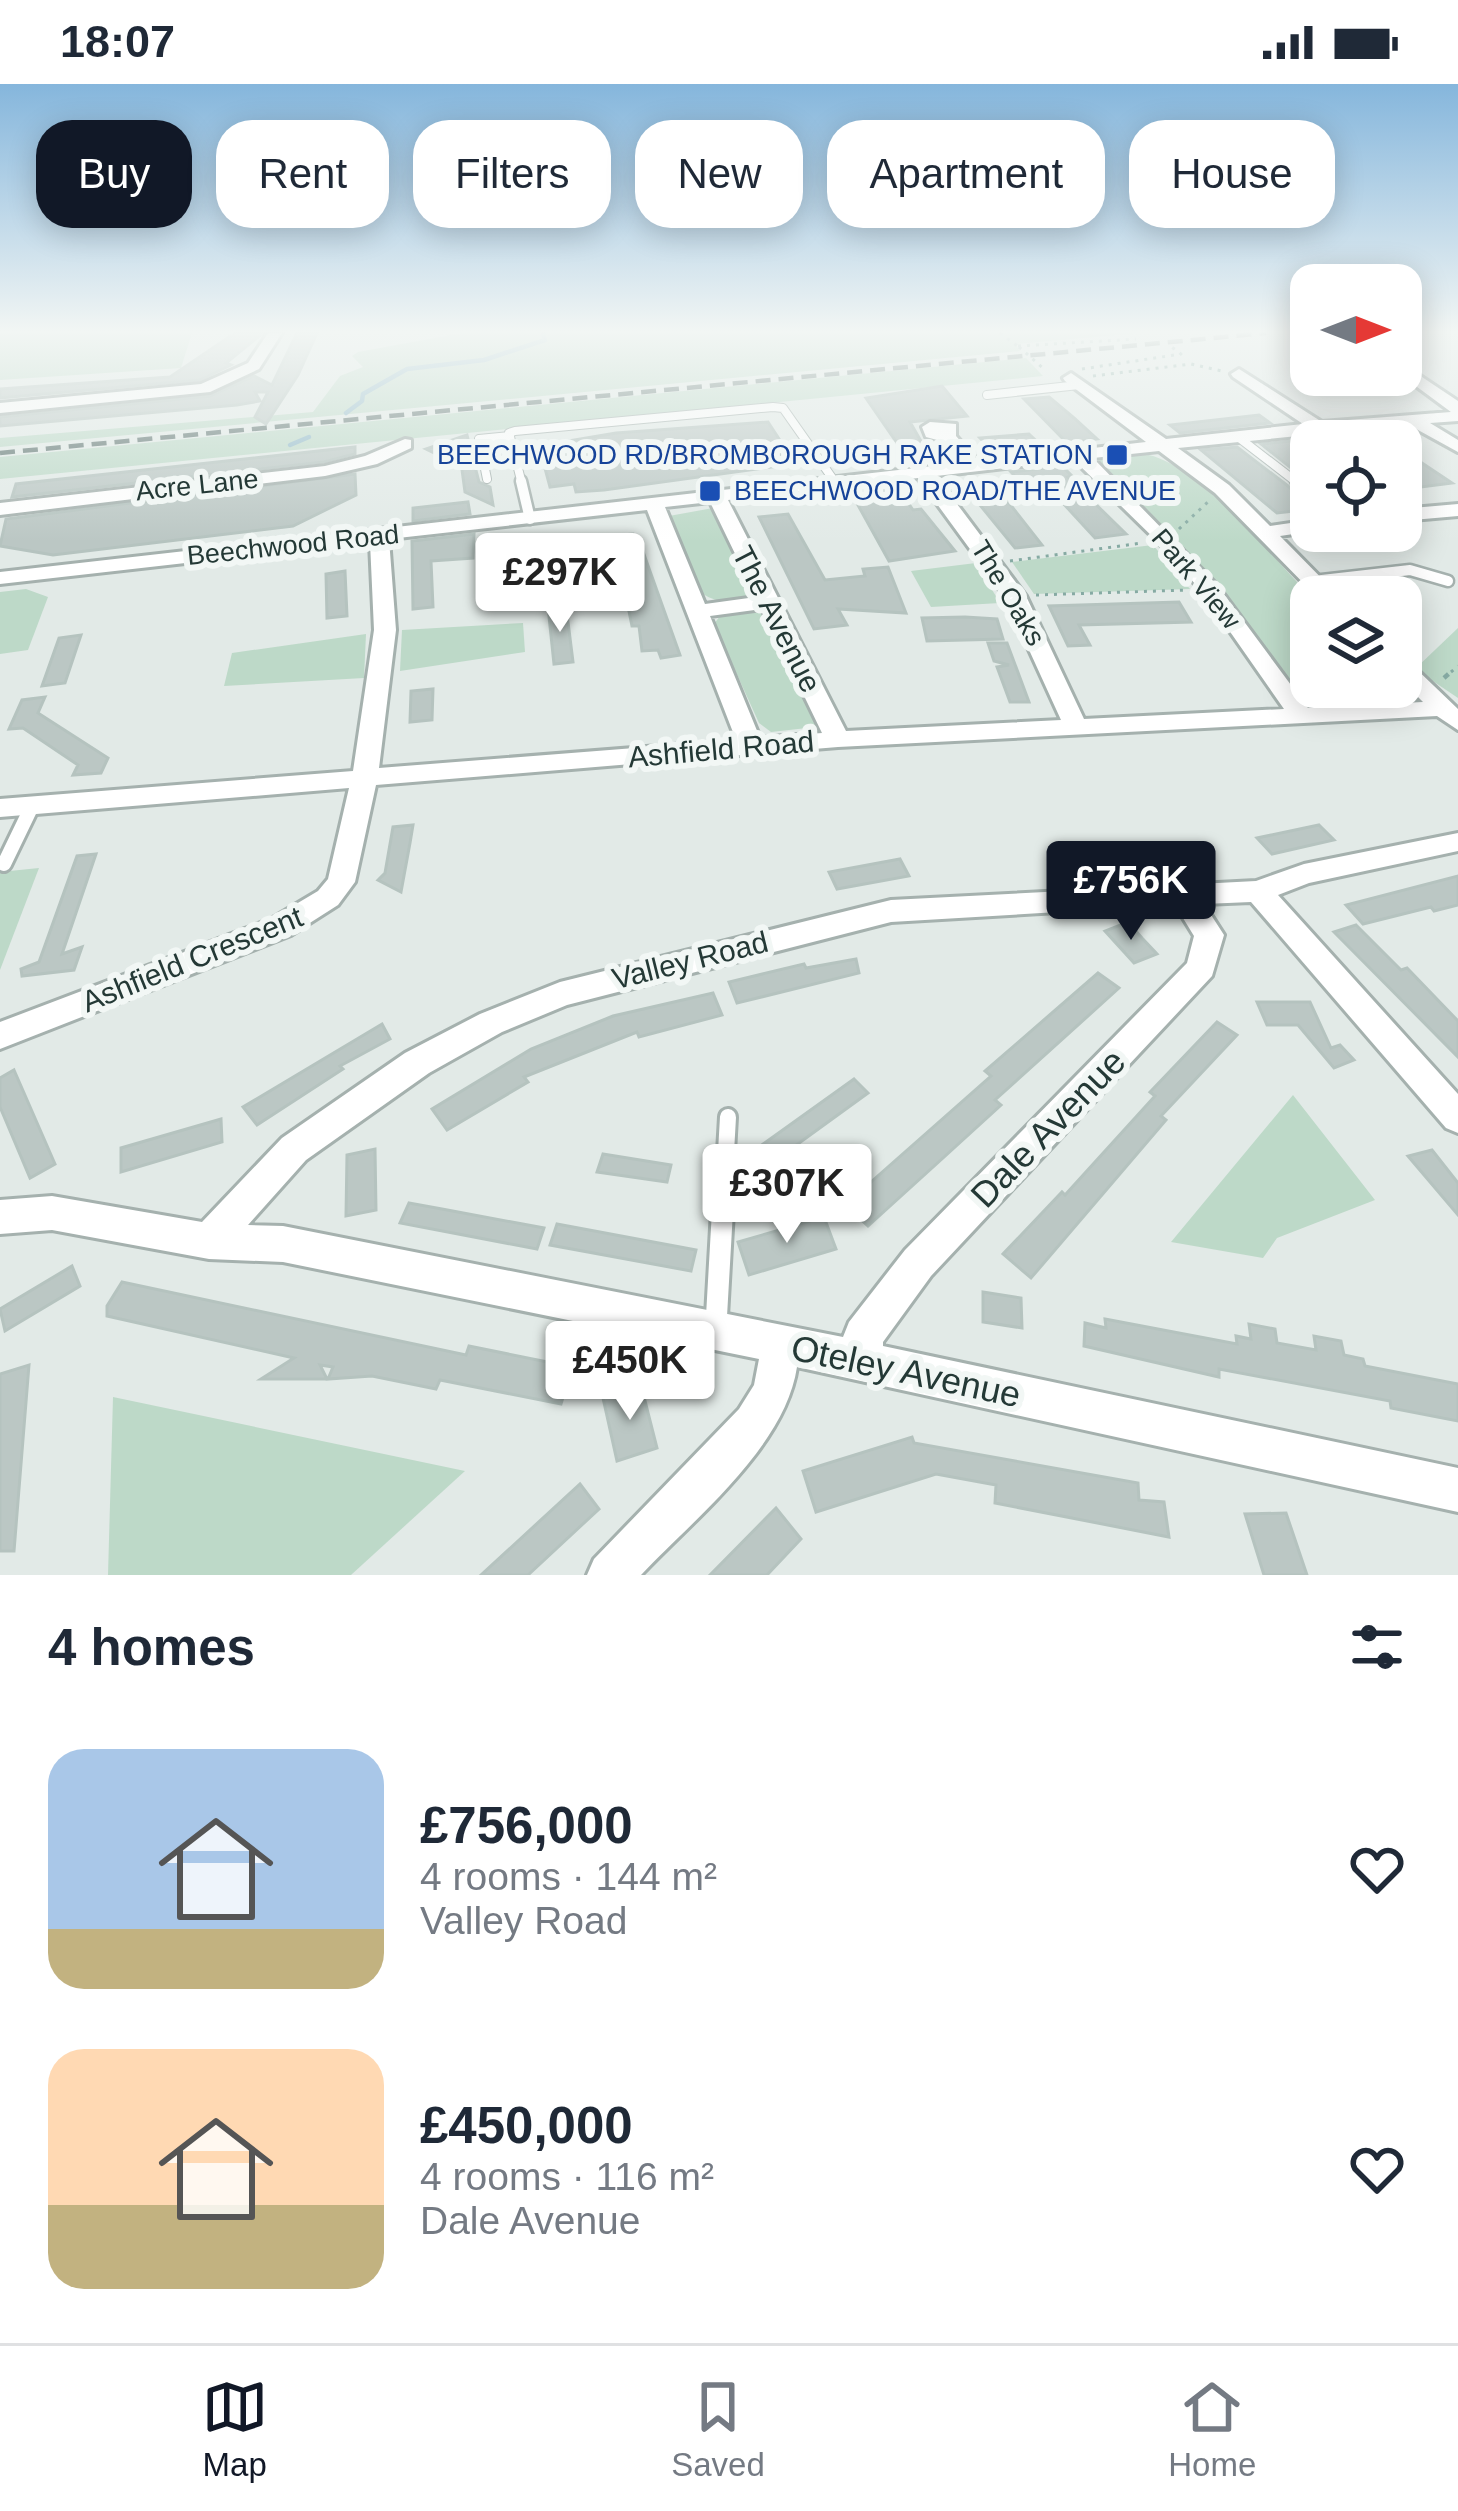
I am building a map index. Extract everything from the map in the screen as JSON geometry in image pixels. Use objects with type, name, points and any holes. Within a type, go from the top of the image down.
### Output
[{"type":"street","points":[[0,409],[65,403]]},
{"type":"street","points":[[1106,403],[1222,489],[1308,576]]},
{"type":"street","points":[[1282,403],[1308,420]]},
{"type":"street","name":"Beechwood Road","points":[[1381,420],[1458,412]]},
{"type":"street","points":[[1408,417],[1458,447]]},
{"type":"street","name":"Beechwood Road","points":[[0,578],[1290,430]]},
{"type":"street","points":[[946,437],[974,467]]},
{"type":"street","name":"Acre Lane","points":[[0,509],[325,471],[400,450]]},
{"type":"street","name":"Park View","points":[[1078,454],[1167,539],[1210,589],[1301,716]]},
{"type":"street","name":"The Oaks","points":[[923,472],[1015,596],[1075,725]]},
{"type":"street","name":"The Avenue","points":[[717,498],[765,602],[838,739]]},
{"type":"street","points":[[655,505],[752,748]]},
{"type":"street","points":[[1422,513],[1458,510]]},
{"type":"street","points":[[1264,533],[1290,529]]},
{"type":"street","name":"Ashfield Crescent","points":[[0,1036],[307,914],[341,881],[365,776],[385,630],[379,535]]},
{"type":"street","points":[[699,611],[765,602]]},
{"type":"street","points":[[1422,688],[1450,716]]},
{"type":"street","name":"Ashfield Road","points":[[0,808],[838,739],[1301,716],[1450,716]]},
{"type":"street","name":"Valley Road","points":[[209,1241],[294,1149],[311,1137],[417,1063],[491,1023],[560,994],[891,911],[1258,891],[1304,874],[1458,842]]},
{"type":"street","points":[[1258,891],[1458,1118]]},
{"type":"street","name":"Dale Avenue","points":[[863,1360],[863,1336],[918,1263],[1201,968],[1209,935],[1183,895]]},
{"type":"street","points":[[0,1216],[52,1213],[209,1241]]},
{"type":"street","name":"Oteley Avenue","points":[[209,1241],[283,1244],[716,1330],[1458,1490]]},
{"type":"street","points":[[610,1575],[754,1424],[772,1392],[781,1345]]},
{"type":"lane","points":[[487,479],[479,439],[510,436],[515,431],[773,406],[783,409],[835,482]]},
{"type":"lane","points":[[510,436],[530,519]]},
{"type":"lane","points":[[1238,437],[1290,476]]},
{"type":"lane","points":[[1357,576],[1410,570],[1448,581]]},
{"type":"lane","points":[[4,864],[33,804]]},
{"type":"lane","points":[[716,1330],[728,1117]]},
{"type":"path","points":[[993,563],[1167,539],[1222,489]]},
{"type":"path","points":[[1015,596],[1210,589]]},
{"type":"green space","points":[[320,403],[472,403],[0,447],[0,438],[313,412]]},
{"type":"green space","points":[[564,403],[774,403],[0,479],[0,457]]},
{"type":"green space","points":[[1144,454],[1187,474],[1292,576],[1290,688],[1214,582],[1096,459]]},
{"type":"green space","points":[[713,508],[754,589],[736,600],[703,594],[669,516]]},
{"type":"green space","points":[[1153,545],[1190,589],[1034,594],[1012,562]]},
{"type":"green space","points":[[976,563],[1000,603],[931,607],[911,571]]},
{"type":"green space","points":[[26,589],[48,597],[28,650],[0,654],[0,592]]},
{"type":"green space","points":[[749,608],[767,616],[819,722],[816,727],[771,732],[759,723],[714,624],[723,612]]},
{"type":"green space","points":[[523,623],[525,652],[400,671],[402,630]]},
{"type":"green space","points":[[1458,628],[1458,698],[1422,674],[1422,662]]},
{"type":"green space","points":[[366,634],[364,678],[224,686],[232,653]]},
{"type":"green space","points":[[39,868],[0,970],[0,872]]},
{"type":"green space","points":[[1293,1095],[1375,1200],[1277,1238],[1263,1258],[1171,1242]]},
{"type":"green space","points":[[113,1397],[465,1471],[351,1575],[108,1575]]},
{"type":"building","points":[[144,403],[251,403],[0,426],[0,417]]},
{"type":"building","points":[[262,403],[280,403],[266,424],[255,417]]},
{"type":"building","points":[[869,403],[956,403],[967,416],[910,422],[930,457],[908,459]]},
{"type":"building","points":[[1027,403],[1055,403],[1097,439],[1067,443]]},
{"type":"building","points":[[1259,415],[1270,423],[1180,433],[1170,425]]},
{"type":"building","points":[[768,422],[789,454],[774,456],[779,466],[604,490],[576,492],[574,484],[550,487],[539,446],[616,433]]},
{"type":"building","points":[[1029,434],[1045,449],[996,454],[980,438]]},
{"type":"building","points":[[467,435],[479,482],[490,487],[493,505],[465,492],[460,455],[449,460],[426,449]]},
{"type":"building","points":[[1290,441],[1290,467],[1261,444]]},
{"type":"building","points":[[355,447],[355,454],[324,462],[12,497],[16,484]]},
{"type":"building","points":[[1237,447],[1290,488],[1290,511],[1277,513],[1201,450]]},
{"type":"building","points":[[1422,463],[1452,483],[1422,487]]},
{"type":"building","points":[[1062,466],[1126,534],[1095,538],[1050,489],[1029,491],[1011,472]]},
{"type":"building","points":[[355,474],[356,495],[293,526],[53,555],[0,546],[6,519]]},
{"type":"building","points":[[991,480],[1042,545],[1015,548],[962,483]]},
{"type":"building","points":[[896,485],[913,510],[921,509],[955,551],[889,561],[854,498],[877,495],[872,488]]},
{"type":"building","points":[[468,502],[470,514],[413,521],[413,508]]},
{"type":"building","points":[[788,514],[825,580],[865,576],[863,569],[888,567],[906,613],[838,609],[847,625],[814,629],[759,517]]},
{"type":"building","points":[[474,534],[473,558],[431,561],[433,607],[413,609],[412,541]]},
{"type":"building","points":[[633,534],[680,655],[661,658],[658,650],[642,651],[639,626],[632,626],[621,572],[612,573],[608,536]]},
{"type":"building","points":[[345,571],[347,616],[327,618],[326,574]]},
{"type":"building","points":[[1179,602],[1191,622],[1079,625],[1090,645],[1068,646],[1049,606]]},
{"type":"building","points":[[566,606],[573,662],[554,664],[548,607]]},
{"type":"building","points":[[922,618],[997,619],[1003,639],[927,641]]},
{"type":"building","points":[[81,635],[65,683],[42,686],[59,638]]},
{"type":"building","points":[[988,643],[1007,643],[1029,702],[1010,702],[997,667],[1009,665],[994,661]]},
{"type":"building","points":[[433,689],[432,720],[410,722],[411,691]]},
{"type":"building","points":[[45,697],[38,713],[108,758],[101,773],[73,775],[78,765],[23,728],[9,729],[22,700]]},
{"type":"building","points":[[413,825],[401,892],[378,880],[385,873],[393,827]]},
{"type":"building","points":[[1319,825],[1334,840],[1272,854],[1257,838]]},
{"type":"building","points":[[96,854],[62,954],[82,947],[74,970],[22,976],[21,969],[39,962],[77,856]]},
{"type":"building","points":[[900,859],[909,876],[837,889],[829,872]]},
{"type":"building","points":[[1458,876],[1458,905],[1363,924],[1346,905]]},
{"type":"building","points":[[1128,922],[1157,954],[1134,963],[1105,931]]},
{"type":"building","points":[[1356,925],[1401,970],[1407,968],[1458,1021],[1458,1057],[1334,932]]},
{"type":"building","points":[[856,959],[859,973],[737,1003],[729,982],[804,964],[806,968]]},
{"type":"building","points":[[1098,973],[1119,988],[995,1100],[1001,1105],[868,1226],[845,1205],[991,1076],[985,1071]]},
{"type":"building","points":[[713,993],[722,1015],[639,1037],[637,1032],[524,1077],[528,1082],[447,1130],[432,1109],[531,1049],[613,1016]]},
{"type":"building","points":[[1257,1002],[1310,1002],[1331,1048],[1340,1045],[1354,1060],[1334,1068],[1298,1025],[1267,1025]]},
{"type":"building","points":[[1217,1022],[1237,1035],[1161,1116],[1166,1120],[1031,1278],[1003,1254],[1062,1192],[1065,1195],[1155,1096],[1150,1092]]},
{"type":"building","points":[[382,1024],[390,1039],[340,1066],[343,1069],[257,1125],[243,1107]]},
{"type":"building","points":[[14,1070],[55,1164],[30,1178],[0,1107],[0,1078]]},
{"type":"building","points":[[854,1079],[868,1093],[766,1167],[752,1152]]},
{"type":"building","points":[[221,1119],[222,1142],[121,1172],[121,1148]]},
{"type":"building","points":[[375,1149],[376,1210],[346,1216],[347,1155]]},
{"type":"building","points":[[1432,1150],[1458,1183],[1458,1215],[1408,1156]]},
{"type":"building","points":[[603,1154],[671,1165],[667,1182],[597,1172]]},
{"type":"building","points":[[409,1203],[544,1228],[537,1249],[400,1223]]},
{"type":"building","points":[[824,1217],[836,1249],[749,1275],[738,1242]]},
{"type":"building","points":[[557,1224],[696,1250],[691,1271],[550,1245]]},
{"type":"building","points":[[72,1266],[80,1286],[5,1331],[0,1309]]},
{"type":"building","points":[[122,1282],[466,1355],[469,1346],[572,1367],[561,1404],[440,1380],[436,1389],[372,1376],[328,1379],[333,1367],[320,1365],[327,1379],[261,1379],[294,1358],[107,1316],[107,1306]]},
{"type":"building","points":[[983,1292],[1021,1298],[1022,1328],[983,1322]]},
{"type":"building","points":[[1105,1319],[1237,1344],[1236,1336],[1251,1339],[1249,1324],[1275,1329],[1277,1343],[1316,1350],[1314,1336],[1341,1341],[1344,1355],[1363,1359],[1365,1366],[1458,1384],[1458,1421],[1391,1408],[1390,1401],[1219,1369],[1219,1377],[1084,1346],[1085,1323],[1106,1328]]},
{"type":"building","points":[[29,1365],[14,1551],[0,1551],[0,1374]]},
{"type":"building","points":[[641,1385],[657,1448],[617,1461],[603,1398]]},
{"type":"building","points":[[912,1437],[914,1443],[1138,1483],[1139,1500],[1164,1502],[1169,1537],[995,1503],[996,1485],[936,1474],[816,1512],[803,1471]]},
{"type":"building","points":[[580,1484],[599,1509],[528,1575],[481,1575]]},
{"type":"building","points":[[776,1508],[801,1539],[767,1575],[710,1575]]},
{"type":"building","points":[[1286,1513],[1307,1575],[1264,1575],[1245,1514]]},
{"type":"waterway","points":[[346,413],[360,403]]},
{"type":"waterway","points":[[290,445],[309,437]]},
{"type":"railway","points":[[0,453],[532,403]]},
{"type":"place","name":"BEECHWOOD RD/BROMBOROUGH RAKE STATION","points":[[1117,455]]},
{"type":"place","name":"BEECHWOOD ROAD/THE AVENUE","points":[[710,491]]}]
